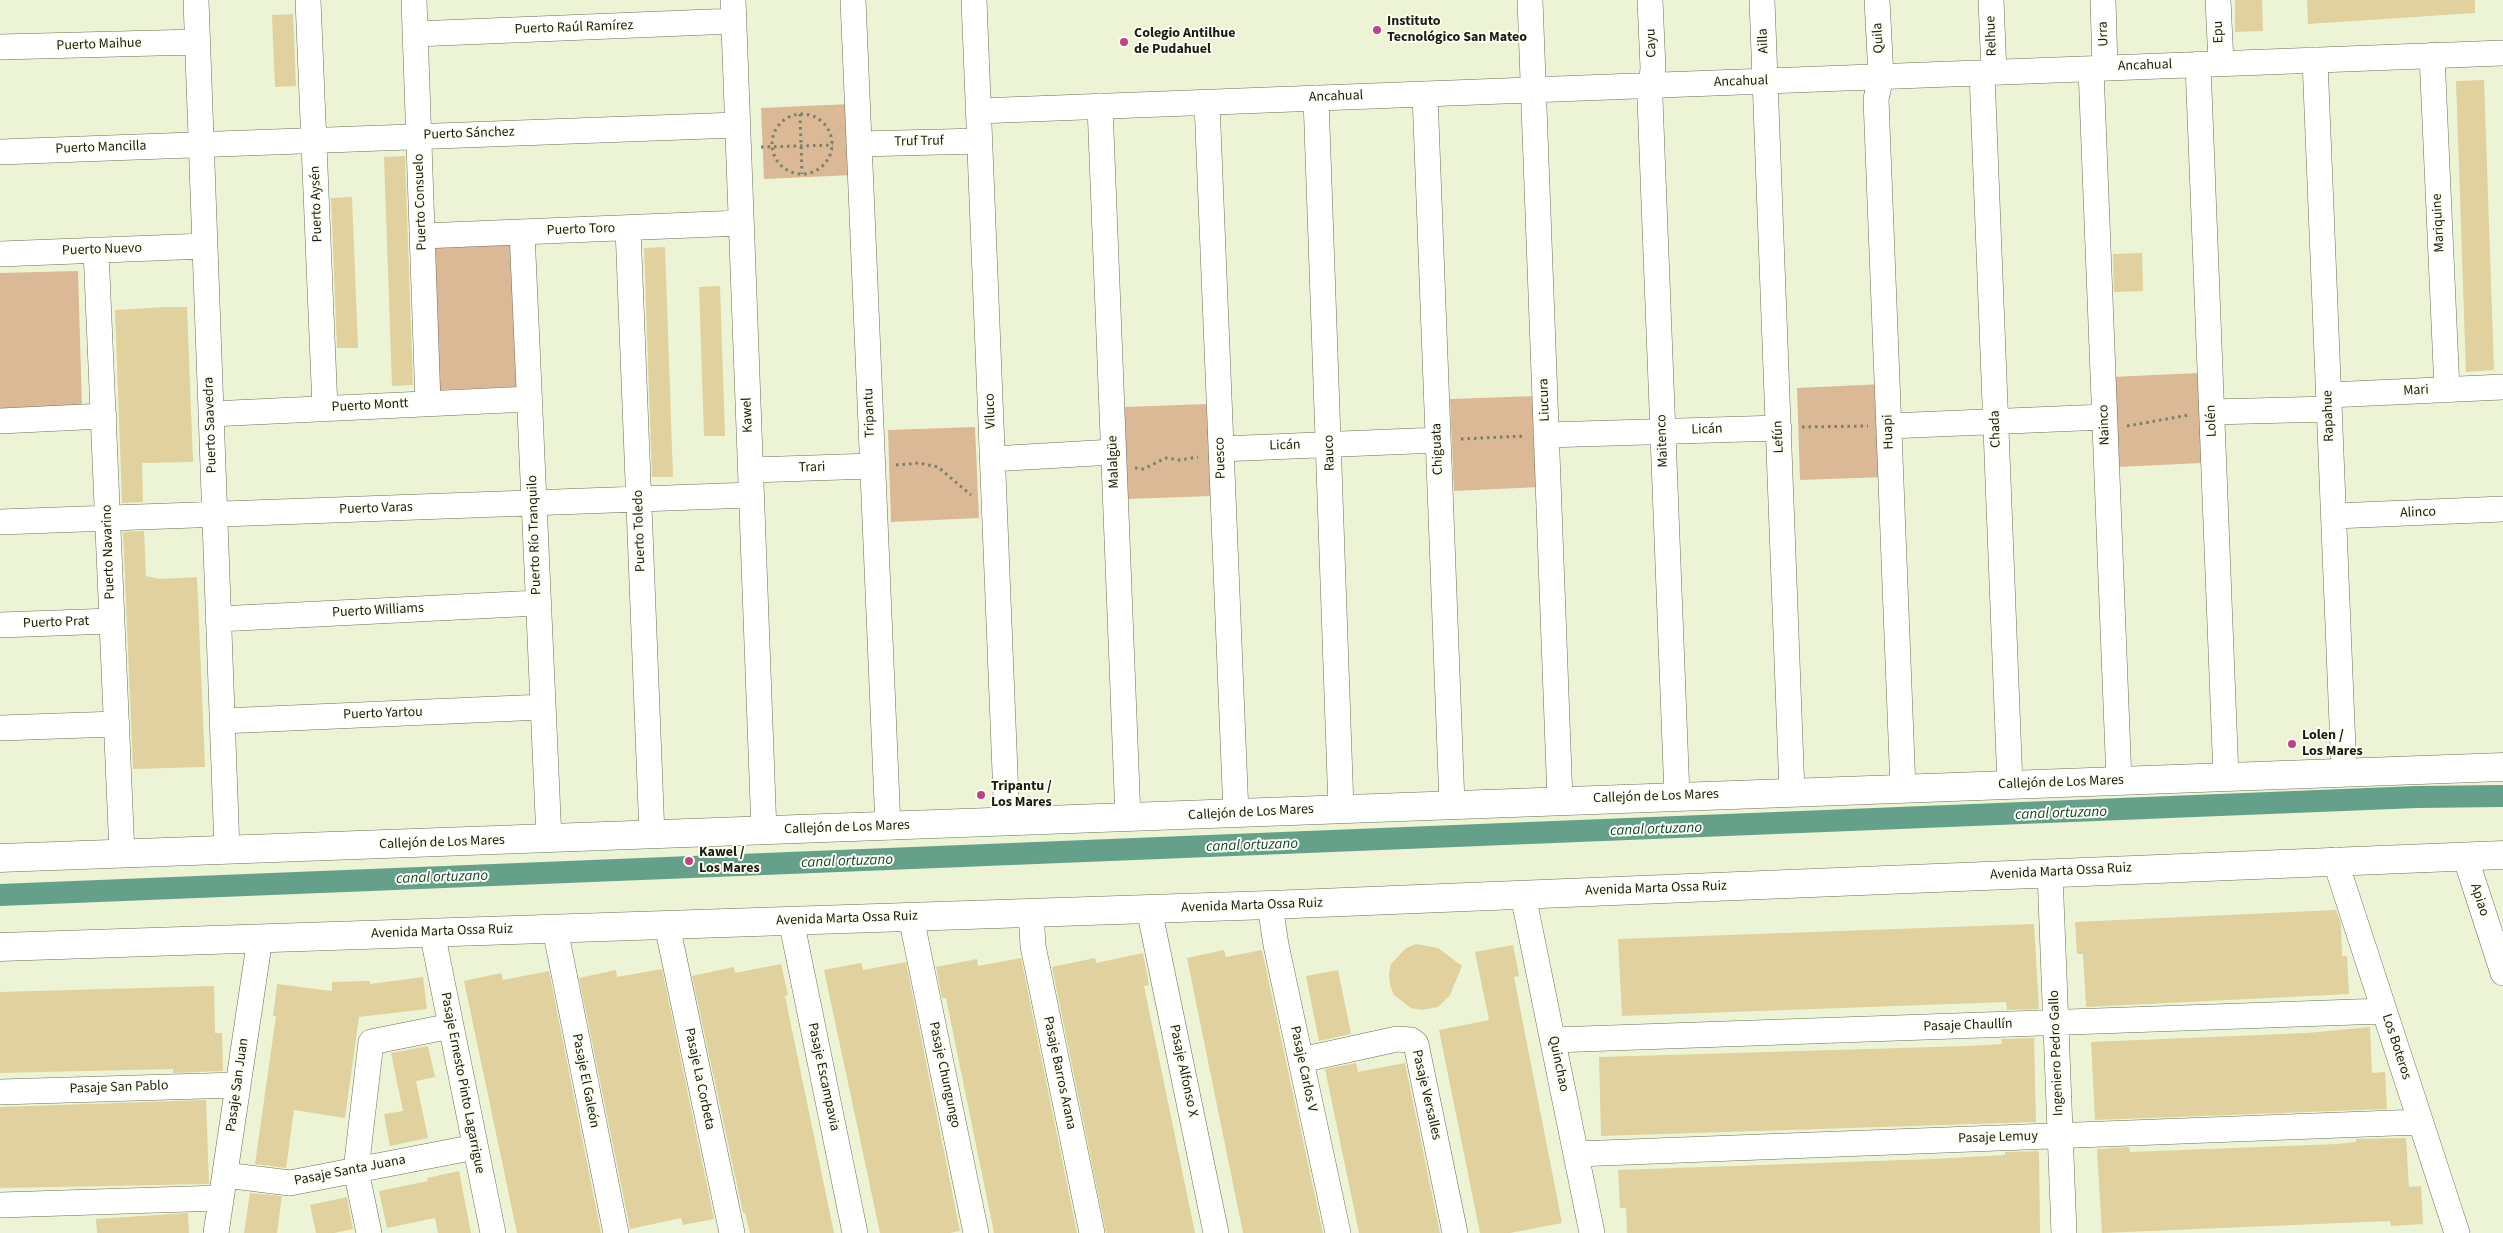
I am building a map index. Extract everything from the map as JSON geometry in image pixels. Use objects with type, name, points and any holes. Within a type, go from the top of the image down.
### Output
[{"type":"street","name":"Puerto Saavedra","points":[[196,0],[227,850]]},
{"type":"street","name":"Puerto Aysén","points":[[308,0],[325,408]]},
{"type":"street","name":"Puerto Consuelo","points":[[414,0],[428,403]]},
{"type":"street","name":"Tripantu","points":[[853,0],[888,827]]},
{"type":"street","name":"Viluco","points":[[974,0],[1008,822]]},
{"type":"street","name":"Liucura","points":[[1530,0],[1560,800]]},
{"type":"street","name":"Cayu","points":[[1650,0],[1653,68],[1650,85]]},
{"type":"street","name":"Ailla","points":[[1762,0],[1766,81]]},
{"type":"street","name":"Quila","points":[[1877,0],[1881,77]]},
{"type":"street","name":"Relhue","points":[[1988,73],[1991,0]]},
{"type":"street","name":"Urra","points":[[2098,68],[2102,0]]},
{"type":"street","name":"Epu","points":[[2210,64],[2218,0]]},
{"type":"street","name":"Puerto Raúl Ramírez","points":[[415,34],[733,11]]},
{"type":"street","name":"Kawel","points":[[733,11],[764,831]]},
{"type":"street","name":"Puerto Maihue","points":[[0,47],[198,42]]},
{"type":"street","name":"Ancahual","points":[[978,111],[2503,53]]},
{"type":"street","name":"Mariquine","points":[[2432,55],[2447,390]]},
{"type":"street","name":"Rapahue","points":[[2315,60],[2344,773]]},
{"type":"street","name":"Lolén","points":[[2210,64],[2212,412],[2226,777]]},
{"type":"street","name":"Nainco","points":[[2098,68],[2104,417],[2118,781]]},
{"type":"street","name":"Chada","points":[[1988,73],[1996,421],[2010,785]]},
{"type":"street","name":"Huapi","points":[[1881,77],[1876,99],[1903,788]]},
{"type":"street","name":"Lefún","points":[[1766,81],[1792,792]]},
{"type":"street","name":"Maitenco","points":[[1650,85],[1677,796]]},
{"type":"street","name":"Chiguata","points":[[1425,94],[1452,804]]},
{"type":"street","name":"Rauco","points":[[1316,98],[1330,445],[1341,808]]},
{"type":"street","name":"Puesco","points":[[1207,102],[1236,814]]},
{"type":"street","name":"Malalgüe","points":[[1100,106],[1128,818]]},
{"type":"street","name":"Puerto Sánchez","points":[[201,144],[418,136],[738,136]]},
{"type":"street","name":"Truf Truf","points":[[859,144],[980,141]]},
{"type":"street","name":"Puerto Mancilla","points":[[0,152],[201,144]]},
{"type":"street","name":"Puerto Toro","points":[[422,236],[741,223]]},
{"type":"street","name":"Puerto Toledo","points":[[628,228],[652,835]]},
{"type":"street","name":"Puerto Río Tranquilo","points":[[522,232],[549,839]]},
{"type":"street","name":"Puerto Nuevo","points":[[0,254],[205,246]]},
{"type":"street","name":"Puerto Navarino","points":[[96,250],[122,854]]},
{"type":"street","name":"Mari","points":[[2212,412],[2447,390],[2503,387]]},
{"type":"street","name":"Puerto Montt","points":[[211,414],[529,399]]},
{"type":"street","points":[[0,421],[104,416]]},
{"type":"street","points":[[1889,426],[2104,417]]},
{"type":"street","name":"Licán","points":[[1546,434],[1779,428]]},
{"type":"street","name":"Licán","points":[[1221,449],[1438,440]]},
{"type":"street","points":[[992,459],[1113,452]]},
{"type":"street","name":"Trari","points":[[750,470],[872,466]]},
{"type":"street","name":"Puerto Varas","points":[[0,522],[752,495]]},
{"type":"street","name":"Alinco","points":[[2334,516],[2503,509]]},
{"type":"street","name":"Puerto Williams","points":[[218,619],[538,603]]},
{"type":"street","name":"Puerto Prat","points":[[0,625],[112,621]]},
{"type":"street","name":"Puerto Yartou","points":[[222,721],[543,707]]},
{"type":"street","points":[[0,728],[117,724]]},
{"type":"street","name":"Callejón de Los Mares","points":[[0,858],[2503,767]]},
{"type":"street","name":"Avenida Marta Ossa Ruiz","points":[[0,947],[1270,905],[2335,860],[2503,855]]},
{"type":"street","name":"Apiao","points":[[2465,856],[2503,973]]},
{"type":"street","name":"Los Boteros","points":[[2335,860],[2457,1233]]},
{"type":"street","name":"Ingeniero Pedro Gallo","points":[[2050,873],[2064,1233]]},
{"type":"street","name":"Quinchao","points":[[1523,895],[1592,1233]]},
{"type":"street","name":"Pasaje Carlos V","points":[[1270,905],[1276,946],[1338,1233]]},
{"type":"street","name":"Pasaje Alfonso X","points":[[1149,909],[1216,1233]]},
{"type":"street","name":"Pasaje Barros Arana","points":[[1031,913],[1033,946],[1092,1233]]},
{"type":"street","name":"Pasaje Chungungo","points":[[911,917],[976,1233]]},
{"type":"street","name":"Pasaje Escampavia","points":[[791,920],[855,1233]]},
{"type":"street","name":"Pasaje La Corbeta","points":[[667,924],[732,1233]]},
{"type":"street","name":"Pasaje El Galeón","points":[[555,929],[616,1233]]},
{"type":"street","name":"Pasaje Ernesto Pinto Lagarrigue","points":[[432,932],[493,1233]]},
{"type":"street","name":"Pasaje San Juan","points":[[216,1233],[260,938]]},
{"type":"street","name":"Pasaje Chaullín","points":[[1553,1040],[2384,1011]]},
{"type":"street","points":[[369,1233],[356,1170],[371,1042],[451,1026]]},
{"type":"street","name":"Pasaje Versalles","points":[[1301,1060],[1398,1039],[1411,1040],[1416,1044],[1455,1233]]},
{"type":"street","name":"Pasaje San Pablo","points":[[0,1092],[238,1086]]},
{"type":"street","name":"Pasaje Lemuy","points":[[1576,1154],[2420,1122]]},
{"type":"street","name":"Pasaje Santa Juana","points":[[0,1205],[223,1186],[290,1184],[475,1147]]},
{"type":"path","points":[[800,114],[802,174]]},
{"type":"path","points":[[800,114],[816,117],[825,125],[830,134],[832,145],[825,164],[817,170],[802,174],[788,171],[780,165],[771,147],[772,136],[777,126],[785,119],[800,114]]},
{"type":"path","points":[[738,136],[771,147],[859,144]]},
{"type":"path","points":[[2104,417],[2125,426],[2132,426],[2168,417],[2212,412]]},
{"type":"path","points":[[1779,428],[1889,426]]},
{"type":"path","points":[[1438,440],[1546,434]]},
{"type":"path","points":[[1113,452],[1131,468],[1143,469],[1166,458],[1180,460],[1221,449]]},
{"type":"path","points":[[872,466],[919,463],[938,467],[982,504],[995,509]]},
{"type":"shaded area","points":[[850,104],[853,175],[764,179],[761,108]]},
{"type":"shaded area","points":[[513,245],[518,387],[438,390],[433,248]]},
{"type":"shaded area","points":[[78,271],[82,407],[0,409],[0,273]]},
{"type":"shaded area","points":[[2198,373],[2202,463],[2116,467],[2112,377]]},
{"type":"shaded area","points":[[1883,384],[1886,477],[1800,480],[1797,388]]},
{"type":"shaded area","points":[[1537,396],[1540,487],[1454,491],[1450,399]]},
{"type":"shaded area","points":[[1209,404],[1212,496],[1126,499],[1123,407]]},
{"type":"shaded area","points":[[975,427],[979,518],[891,522],[888,430]]},
{"type":"building","points":[[2235,0],[2262,0],[2263,31],[2235,32]]},
{"type":"building","points":[[2307,0],[2475,0],[2475,13],[2308,24]]},
{"type":"building","points":[[293,14],[296,86],[275,87],[272,15]]},
{"type":"building","points":[[2484,80],[2494,370],[2466,372],[2456,81]]},
{"type":"building","points":[[405,156],[413,385],[392,386],[384,157]]},
{"type":"building","points":[[352,197],[358,348],[337,348],[331,198]]},
{"type":"building","points":[[665,247],[673,477],[652,477],[644,248]]},
{"type":"building","points":[[2142,253],[2143,291],[2114,292],[2113,254]]},
{"type":"building","points":[[720,286],[725,436],[704,436],[699,287]]},
{"type":"building","points":[[187,307],[193,462],[142,463],[143,502],[122,503],[115,310]]},
{"type":"building","points":[[144,531],[146,576],[160,579],[197,577],[205,767],[133,769],[123,532]]},
{"type":"building","points":[[2336,910],[2341,923],[2342,956],[2347,956],[2349,994],[2086,1007],[2083,954],[2077,954],[2075,922]]},
{"type":"building","points":[[2034,924],[2039,1009],[2007,1010],[2006,1002],[1622,1016],[1618,939]]},
{"type":"building","points":[[1416,944],[1438,948],[1462,966],[1450,995],[1438,1007],[1422,1010],[1411,1008],[1394,995],[1390,985],[1389,974],[1391,964],[1406,948]]},
{"type":"building","points":[[1513,945],[1519,976],[1514,977],[1562,1223],[1510,1233],[1480,1233],[1439,1030],[1489,1020],[1475,952]]},
{"type":"building","points":[[1224,950],[1226,957],[1262,950],[1323,1233],[1243,1233],[1187,958]]},
{"type":"building","points":[[1143,953],[1149,985],[1144,986],[1195,1233],[1106,1233],[1052,967],[1095,958],[1096,963]]},
{"type":"building","points":[[1021,958],[1077,1233],[994,1233],[946,998],[942,998],[936,967],[977,959],[978,966]]},
{"type":"building","points":[[906,962],[960,1231],[950,1233],[880,1233],[824,970],[861,963],[863,970]]},
{"type":"building","points":[[781,964],[788,995],[785,996],[834,1233],[750,1233],[745,1213],[743,1213],[692,976],[734,967],[735,973]]},
{"type":"building","points":[[662,969],[714,1219],[683,1225],[681,1218],[630,1229],[579,978],[616,970],[617,977]]},
{"type":"building","points":[[1338,970],[1351,1034],[1319,1041],[1306,976]]},
{"type":"building","points":[[549,971],[601,1233],[517,1233],[464,981],[501,973],[503,980]]},
{"type":"building","points":[[423,977],[427,1009],[359,1017],[345,1118],[294,1110],[286,1168],[255,1164],[276,1016],[273,1016],[277,984],[332,991],[332,982],[370,981],[370,984]]},
{"type":"building","points":[[214,986],[215,1033],[222,1033],[223,1071],[173,1073],[173,1069],[0,1073],[0,992]]},
{"type":"building","points":[[2370,1027],[2372,1073],[2385,1072],[2387,1109],[2095,1120],[2091,1042],[2307,1033]]},
{"type":"building","points":[[2034,1038],[2036,1122],[1601,1136],[1599,1057],[1968,1046],[2002,1044],[2001,1039]]},
{"type":"building","points":[[428,1046],[435,1077],[416,1081],[428,1138],[390,1146],[384,1114],[403,1111],[391,1053]]},
{"type":"building","points":[[1356,1063],[1358,1072],[1405,1063],[1440,1233],[1359,1233],[1325,1069]]},
{"type":"building","points":[[206,1100],[209,1184],[0,1188],[0,1107]]},
{"type":"building","points":[[2406,1138],[2409,1187],[2421,1186],[2423,1224],[2391,1226],[2390,1221],[2102,1233],[2097,1149],[2129,1147],[2130,1152],[2337,1144],[2356,1142],[2356,1139]]},
{"type":"building","points":[[2037,1151],[2039,1153],[2040,1233],[1627,1233],[1626,1208],[1620,1208],[1618,1170],[1933,1159],[2005,1155],[2005,1152]]},
{"type":"building","points":[[459,1171],[471,1233],[438,1233],[435,1218],[387,1228],[379,1191],[428,1181],[427,1178]]},
{"type":"building","points":[[250,1193],[282,1196],[277,1233],[244,1233]]},
{"type":"building","points":[[347,1197],[353,1229],[334,1233],[316,1233],[310,1205]]},
{"type":"building","points":[[188,1213],[189,1233],[97,1233],[96,1219]]},
{"type":"waterway","name":"canal ortuzano","points":[[0,895],[2417,797],[2503,796]]},
{"type":"place","name":"Instituto Tecnológico San Mateo","points":[[1377,30]]},
{"type":"place","name":"Colegio Antilhue de Pudahuel","points":[[1124,42]]},
{"type":"place","name":"Lolen / Los Mares","points":[[2292,744]]},
{"type":"place","name":"Tripantu / Los Mares","points":[[981,795]]},
{"type":"place","name":"Kawel / Los Mares","points":[[689,861]]}]
